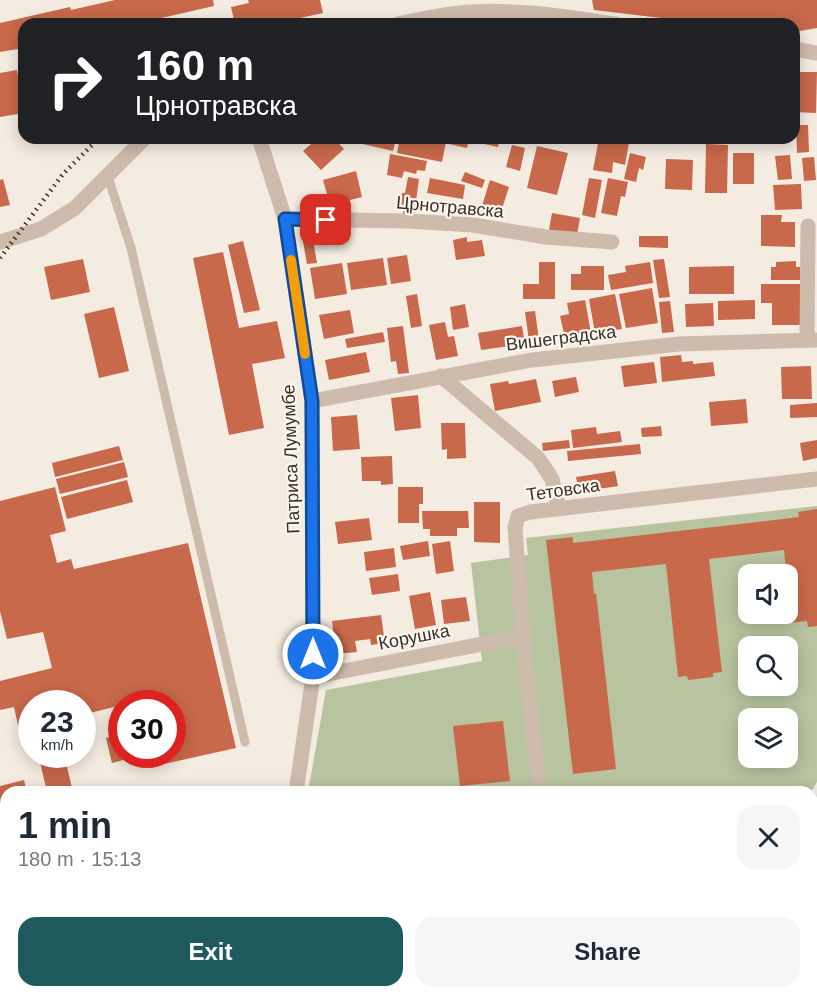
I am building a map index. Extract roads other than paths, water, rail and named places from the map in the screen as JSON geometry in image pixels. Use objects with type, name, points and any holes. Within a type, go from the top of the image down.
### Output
[{"type":"street","points":[[434,18],[469,12],[502,11],[531,12],[573,18]]},
{"type":"street","points":[[800,50],[817,53]]},
{"type":"street","points":[[0,242],[41,229],[75,208],[139,144]]},
{"type":"street","name":"Патриса Лумумбе","points":[[261,144],[285,219],[312,401],[313,677],[298,786]]},
{"type":"street","name":"Црнотравска","points":[[285,219],[408,221],[473,225],[546,237],[612,242]]},
{"type":"street","points":[[808,226],[812,340]]},
{"type":"street","name":"Вишеградска","points":[[312,401],[532,360],[679,344],[812,340]]},
{"type":"street","points":[[441,376],[538,458],[552,479],[559,509]]},
{"type":"street","name":"Тетовска","points":[[538,786],[523,636],[515,522],[518,516],[524,513],[817,480]]},
{"type":"street","name":"Корушка","points":[[313,677],[523,636]]},
{"type":"lane","points":[[108,177],[130,248],[245,742]]},
{"type":"railway","points":[[0,258],[63,174],[93,144]]}]
